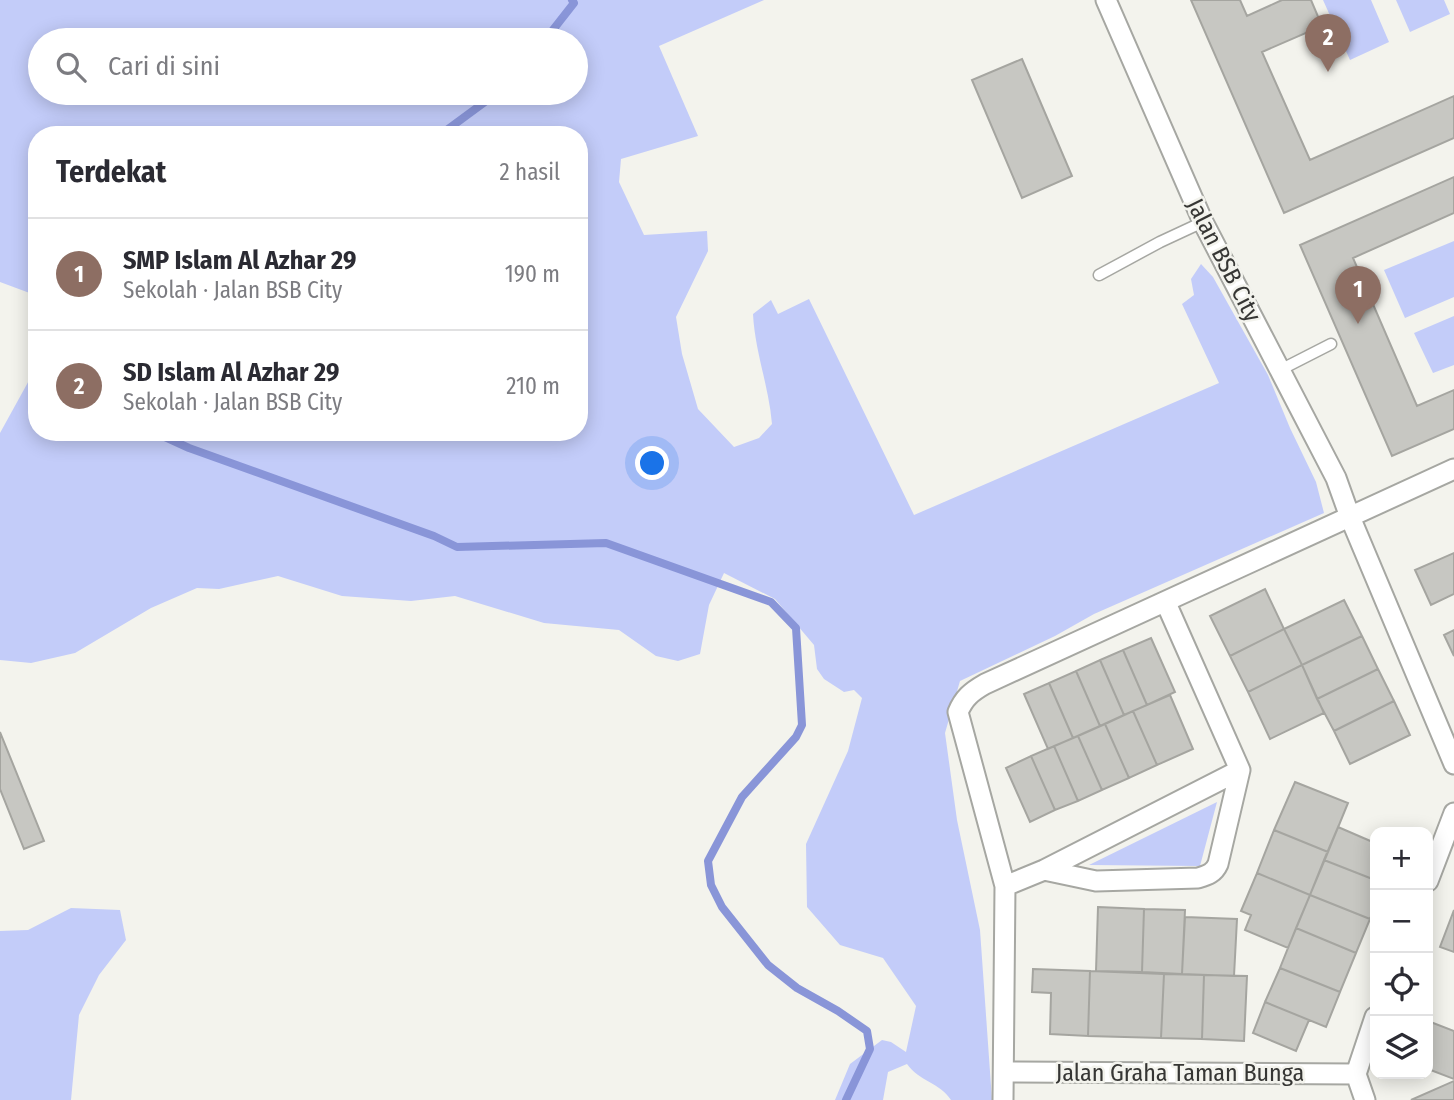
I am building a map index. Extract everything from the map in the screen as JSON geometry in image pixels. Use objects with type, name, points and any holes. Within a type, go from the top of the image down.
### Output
[{"type":"street","name":"Jalan BSB City","points":[[1106,0],[1203,222],[1336,478],[1350,517]]},
{"type":"street","points":[[1003,1100],[1005,886],[958,712],[963,700],[985,684],[1454,469]]},
{"type":"street","points":[[1350,517],[1454,764]]},
{"type":"street","points":[[1044,870],[1096,881],[1198,878],[1215,871],[1240,770],[1166,603]]},
{"type":"street","points":[[1005,886],[1044,870],[1240,770]]},
{"type":"street","points":[[1433,868],[1454,813]]},
{"type":"street","points":[[1365,1100],[1356,1074],[1370,1032]]},
{"type":"street","name":"Jalan Graha Taman Bunga","points":[[1005,1072],[1356,1074]]},
{"type":"lane","points":[[1099,275],[1203,222]]},
{"type":"lane","points":[[1280,370],[1331,344]]},
{"type":"shaded area","points":[[0,0],[764,0],[659,46],[698,136],[621,159],[619,182],[644,235],[707,231],[708,251],[676,317],[682,354],[698,409],[734,447],[759,438],[772,424],[753,314],[771,300],[778,314],[809,299],[914,515],[1219,383],[1182,304],[1194,295],[1191,279],[1201,264],[1213,277],[1268,375],[1316,482],[1324,513],[1094,614],[1055,636],[960,681],[945,733],[957,820],[980,930],[992,1100],[951,1100],[907,1064],[888,1072],[883,1100],[835,1100],[850,1064],[882,1040],[891,1042],[906,1052],[916,1006],[883,958],[840,945],[807,907],[806,844],[848,751],[862,698],[854,690],[844,692],[824,679],[817,669],[814,645],[775,599],[724,573],[709,605],[700,654],[678,661],[656,656],[619,630],[544,623],[455,596],[411,601],[342,596],[278,576],[219,589],[197,588],[151,608],[75,653],[31,663],[0,660],[0,433],[28,382],[28,441],[588,441],[588,126],[28,126],[28,292],[0,282]]},
{"type":"shaded area","points":[[1323,0],[1371,0],[1389,42],[1350,60]]},
{"type":"shaded area","points":[[1396,0],[1444,0],[1450,14],[1410,32]]},
{"type":"shaded area","points":[[1454,241],[1454,297],[1405,318],[1384,270]]},
{"type":"shaded area","points":[[1454,316],[1454,365],[1433,373],[1414,333]]},
{"type":"shaded area","points":[[1217,802],[1200,866],[1089,865]]},
{"type":"shaded area","points":[[71,908],[120,910],[126,940],[99,975],[79,1015],[71,1100],[0,1100],[0,931],[28,930]]},
{"type":"building","points":[[1191,0],[1240,0],[1247,16],[1282,0],[1311,0],[1322,26],[1262,52],[1310,160],[1454,96],[1454,138],[1284,213]]},
{"type":"building","points":[[1022,59],[1072,176],[1022,198],[972,80]]},
{"type":"building","points":[[1454,177],[1454,213],[1353,258],[1417,406],[1454,390],[1454,429],[1392,456],[1300,245]]},
{"type":"building","points":[[1454,553],[1454,594],[1431,605],[1415,570]]},
{"type":"building","points":[[1265,589],[1284,629],[1230,656],[1210,616]]},
{"type":"building","points":[[1344,600],[1362,636],[1302,665],[1284,629]]},
{"type":"building","points":[[1284,629],[1302,665],[1248,692],[1230,656]]},
{"type":"building","points":[[1454,630],[1454,656],[1444,635]]},
{"type":"building","points":[[1362,636],[1378,669],[1317,699],[1302,665]]},
{"type":"building","points":[[1151,638],[1175,692],[1147,705],[1123,650]]},
{"type":"building","points":[[1123,650],[1147,705],[1124,715],[1100,660]]},
{"type":"building","points":[[1100,660],[1124,715],[1100,726],[1076,671]]},
{"type":"building","points":[[1302,665],[1324,713],[1270,739],[1248,692]]},
{"type":"building","points":[[1378,669],[1394,701],[1334,731],[1317,699]]},
{"type":"building","points":[[1076,671],[1100,726],[1073,738],[1049,683]]},
{"type":"building","points":[[1049,683],[1073,738],[1048,749],[1024,694]]},
{"type":"building","points":[[1170,695],[1193,749],[1157,765],[1133,711]]},
{"type":"building","points":[[1394,701],[1410,735],[1350,764],[1334,731]]},
{"type":"building","points":[[1133,711],[1157,765],[1129,778],[1105,724]]},
{"type":"building","points":[[1105,724],[1129,778],[1102,790],[1078,736]]},
{"type":"building","points":[[0,732],[44,841],[24,849],[0,789]]},
{"type":"building","points":[[1078,736],[1102,790],[1078,801],[1054,746]]},
{"type":"building","points":[[1054,746],[1078,801],[1055,810],[1031,756]]},
{"type":"building","points":[[1031,756],[1055,810],[1030,822],[1006,768]]},
{"type":"building","points":[[1295,782],[1348,803],[1328,852],[1274,830]]},
{"type":"building","points":[[1338,827],[1370,841],[1370,878],[1324,860]]},
{"type":"building","points":[[1274,830],[1328,852],[1310,895],[1257,873]]},
{"type":"building","points":[[1324,860],[1370,878],[1370,919],[1310,895]]},
{"type":"building","points":[[1257,873],[1310,895],[1288,948],[1245,930],[1251,915],[1241,911]]},
{"type":"building","points":[[1310,895],[1370,919],[1356,953],[1296,928]]},
{"type":"building","points":[[1098,907],[1144,909],[1142,972],[1096,971]]},
{"type":"building","points":[[1144,909],[1185,910],[1182,974],[1142,972]]},
{"type":"building","points":[[1454,910],[1454,952],[1440,947]]},
{"type":"building","points":[[1185,917],[1237,919],[1234,976],[1182,974]]},
{"type":"building","points":[[1296,928],[1356,953],[1340,992],[1280,968]]},
{"type":"building","points":[[1280,968],[1340,992],[1326,1027],[1265,1002]]},
{"type":"building","points":[[1033,969],[1090,971],[1088,1036],[1050,1034],[1051,993],[1032,992]]},
{"type":"building","points":[[1090,971],[1164,974],[1161,1038],[1088,1036]]},
{"type":"building","points":[[1164,974],[1204,975],[1202,1039],[1161,1038]]},
{"type":"building","points":[[1204,975],[1247,976],[1244,1041],[1202,1039]]},
{"type":"building","points":[[1265,1002],[1309,1020],[1296,1051],[1253,1033]]},
{"type":"building","points":[[1433,1023],[1454,1031],[1454,1079],[1433,1071]]},
{"type":"building","points":[[1454,1081],[1454,1100],[1411,1100]]},
{"type":"waterway","points":[[554,28],[574,3],[572,0]]},
{"type":"waterway","points":[[452,126],[481,105]]},
{"type":"waterway","points":[[174,441],[434,536],[457,547],[606,543],[771,602],[796,628],[802,725],[796,737],[742,797],[708,861],[711,885],[722,907],[768,965],[797,988],[867,1031],[870,1049],[846,1100]]},
{"type":"place","name":"SD Islam Al Azhar 29","points":[[1328,72]]},
{"type":"place","name":"SMP Islam Al Azhar 29","points":[[1358,324]]}]
